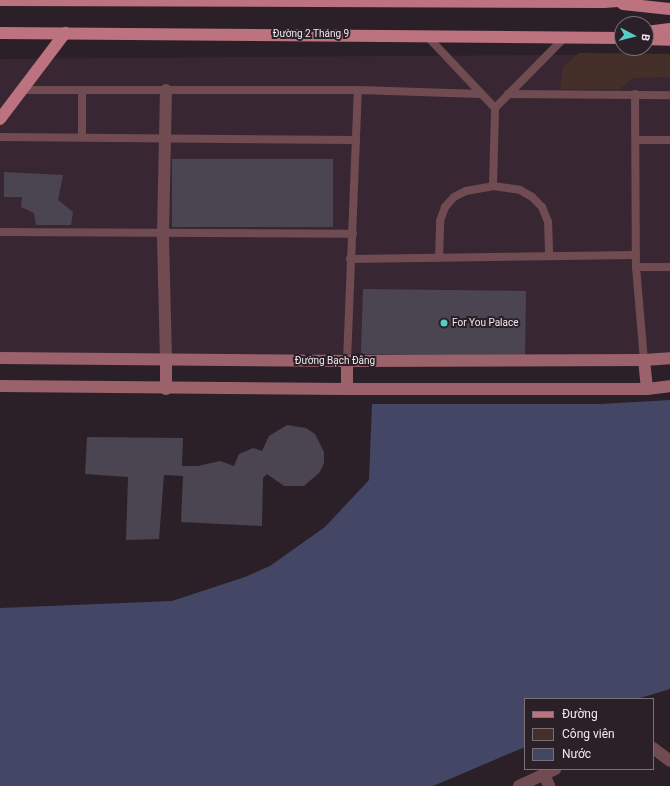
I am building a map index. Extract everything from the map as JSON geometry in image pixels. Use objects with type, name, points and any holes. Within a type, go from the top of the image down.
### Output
[{"type":"main road","points":[[0,0],[494,0],[604,2],[670,9]]},
{"type":"main road","points":[[604,2],[632,0]]},
{"type":"main road","points":[[654,31],[670,29]]},
{"type":"main road","name":"Đường 2 Tháng 9","points":[[0,33],[614,37]]},
{"type":"main road","points":[[0,119],[65,33]]},
{"type":"main road","points":[[603,36],[614,35]]},
{"type":"main road","points":[[654,39],[670,40]]},
{"type":"main road","name":"Đường Bạch Đằng","points":[[0,358],[347,361],[644,360],[670,358]]},
{"type":"main road","points":[[166,360],[166,388]]},
{"type":"main road","points":[[644,360],[647,389]]},
{"type":"main road","points":[[347,361],[347,389]]},
{"type":"main road","points":[[0,386],[347,389],[647,389],[670,386]]},
{"type":"street","points":[[166,90],[163,233],[166,360]]},
{"type":"street","points":[[654,749],[670,760]]},
{"type":"street","points":[[519,786],[553,770]]},
{"type":"street","points":[[544,774],[549,786]]},
{"type":"lane","points":[[426,35],[495,108]]},
{"type":"lane","points":[[493,186],[495,108],[566,36]]},
{"type":"lane","points":[[21,90],[358,90],[481,94]]},
{"type":"lane","points":[[82,90],[82,137]]},
{"type":"lane","points":[[347,361],[358,90]]},
{"type":"lane","points":[[508,94],[670,95]]},
{"type":"lane","points":[[636,94],[636,267],[644,360]]},
{"type":"lane","points":[[0,137],[165,137],[356,140]]},
{"type":"lane","points":[[636,140],[670,140]]},
{"type":"lane","points":[[439,258],[440,221],[445,207],[454,197],[466,191],[493,186],[520,190],[532,197],[542,207],[548,222],[549,256]]},
{"type":"lane","points":[[0,232],[353,234]]},
{"type":"lane","points":[[350,259],[636,255]]},
{"type":"lane","points":[[636,267],[670,267]]},
{"type":"shaded area","points":[[614,54],[614,56],[654,56],[654,54],[670,54],[670,361],[0,363],[0,59]]},
{"type":"green space","points":[[579,53],[614,53],[614,56],[654,56],[654,54],[670,54],[670,77],[634,78],[619,89],[560,89],[563,67]]},
{"type":"water","points":[[670,400],[670,689],[640,698],[524,698],[524,747],[433,786],[0,786],[0,608],[172,601],[245,577],[270,566],[325,527],[369,480],[372,404],[601,404]]},
{"type":"building","points":[[172,159],[333,159],[333,227],[172,227]]},
{"type":"building","points":[[4,172],[63,175],[58,200],[73,212],[71,225],[36,225],[34,213],[21,207],[22,197],[4,197]]},
{"type":"building","name":"For You Palace","points":[[363,289],[526,291],[525,357],[361,354]]},
{"type":"building","points":[[287,425],[306,428],[315,434],[324,452],[324,463],[320,472],[304,486],[284,486],[267,474],[263,478],[262,526],[181,522],[183,476],[164,475],[159,539],[126,540],[128,477],[85,474],[87,437],[183,438],[182,466],[198,466],[220,461],[234,466],[239,454],[253,448],[262,451],[269,436]]},
{"type":"place","name":"For You Palace","points":[[444,323]]}]
